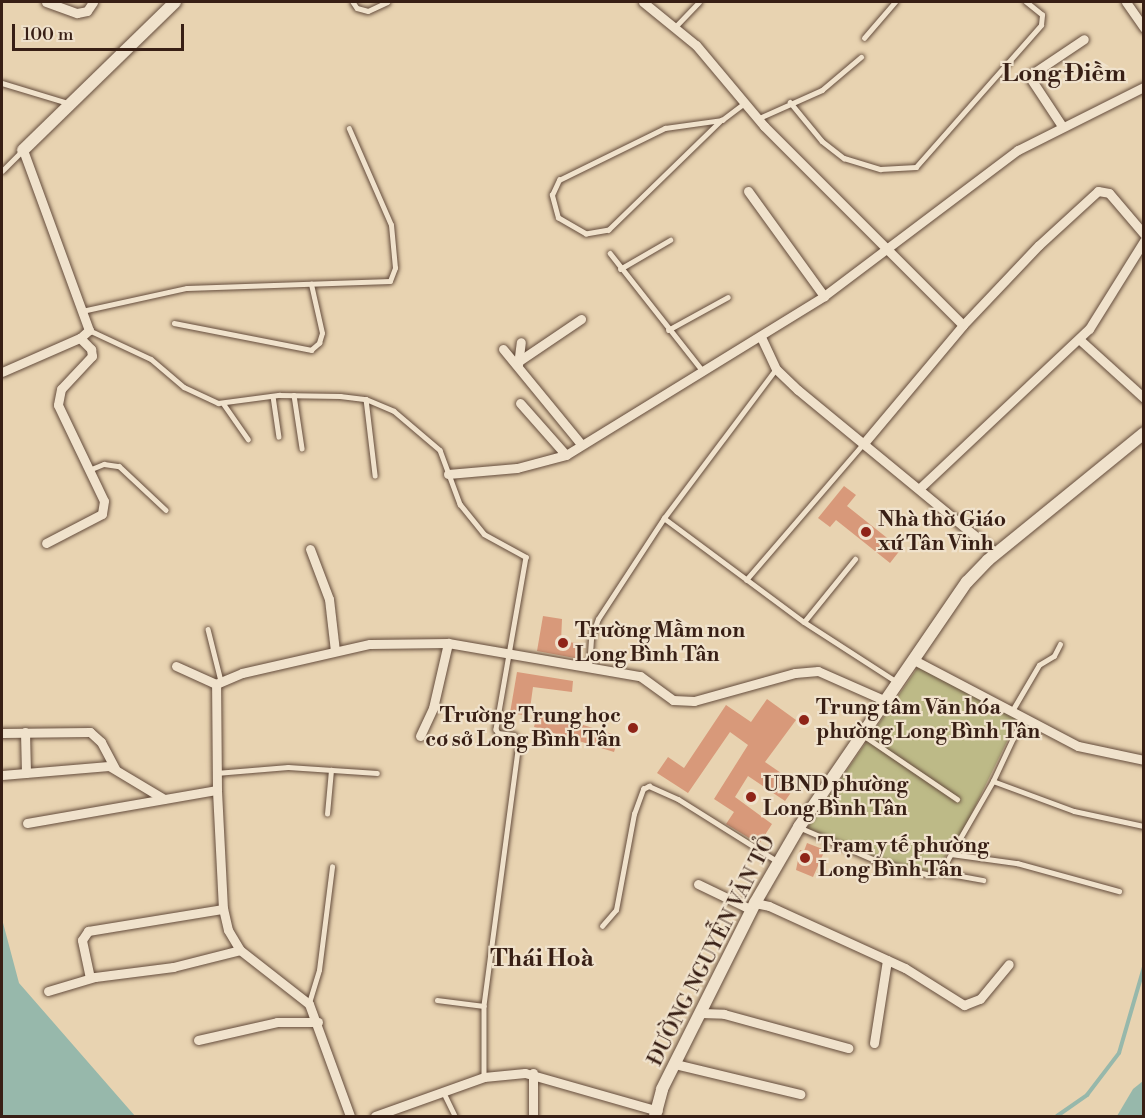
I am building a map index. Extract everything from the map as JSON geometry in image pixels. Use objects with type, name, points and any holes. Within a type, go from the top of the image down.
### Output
[{"type":"street","points":[[46,2],[77,13],[87,11],[93,2]]},
{"type":"street","points":[[2,372],[81,338],[89,330],[23,150],[175,2]]},
{"type":"street","points":[[643,2],[676,26],[757,119],[963,326]]},
{"type":"street","points":[[1126,2],[1143,28]]},
{"type":"street","points":[[1062,126],[1029,76],[1084,39]]},
{"type":"street","points":[[448,474],[516,468],[566,455],[702,370],[761,337],[824,296],[978,178],[1062,126],[1143,87]]},
{"type":"street","points":[[748,191],[824,296]]},
{"type":"street","points":[[864,443],[963,326],[1039,245],[1098,191],[1109,193],[1143,234]]},
{"type":"street","points":[[920,488],[1079,339],[1143,241]]},
{"type":"street","points":[[518,364],[581,319]]},
{"type":"street","points":[[761,337],[776,369],[996,553]]},
{"type":"street","points":[[46,543],[102,514],[104,501],[58,405],[61,389],[92,356],[91,349],[81,338]]},
{"type":"street","points":[[1079,339],[1143,398]]},
{"type":"street","points":[[518,364],[521,342]]},
{"type":"street","points":[[503,349],[518,364],[581,444]]},
{"type":"street","points":[[520,403],[566,455]]},
{"type":"street","name":"ĐƯỜNG NGUYỄN VĂN TỎ","points":[[657,1114],[662,1089],[753,907],[799,827],[967,582],[996,553],[1143,433]]},
{"type":"street","points":[[310,549],[329,599],[335,651]]},
{"type":"street","points":[[420,736],[433,708],[448,643]]},
{"type":"street","points":[[176,666],[219,683],[335,651],[370,644],[448,643],[589,669],[640,675],[673,700],[694,701],[795,672],[818,671],[886,701]]},
{"type":"street","points":[[914,660],[1078,746],[1143,760]]},
{"type":"street","points":[[219,683],[216,773],[223,909],[233,943],[309,1004],[318,1022],[326,1054],[350,1116]]},
{"type":"street","points":[[25,732],[26,773]]},
{"type":"street","points":[[2,734],[90,732],[101,742],[115,768],[164,799]]},
{"type":"street","points":[[2,776],[115,768]]},
{"type":"street","points":[[27,823],[217,790]]},
{"type":"street","points":[[698,884],[753,907],[769,906],[887,960],[964,1005],[980,999],[1009,964]]},
{"type":"street","points":[[90,978],[82,940],[88,931],[223,909]]},
{"type":"street","points":[[48,991],[90,978],[173,968],[240,950]]},
{"type":"street","points":[[874,1044],[887,960]]},
{"type":"street","points":[[701,1013],[724,1014],[848,1048]]},
{"type":"street","points":[[198,1041],[277,1022],[318,1022]]},
{"type":"street","points":[[675,1064],[800,1094]]},
{"type":"street","points":[[533,1073],[533,1116]]},
{"type":"street","points":[[375,1116],[484,1077],[533,1073],[657,1114]]},
{"type":"lane","points":[[353,2],[357,8],[368,11],[387,2]]},
{"type":"lane","points":[[676,26],[699,2]]},
{"type":"lane","points":[[864,38],[895,2]]},
{"type":"lane","points":[[790,102],[822,141],[844,158],[880,169],[916,167],[1041,25],[1042,15],[1026,2]]},
{"type":"lane","points":[[757,119],[790,102],[822,90],[861,57]]},
{"type":"lane","points":[[2,82],[69,104]]},
{"type":"lane","points":[[722,120],[665,128],[559,180],[552,195],[558,218],[586,234],[609,230],[722,120],[743,104]]},
{"type":"lane","points":[[82,312],[187,288],[390,281],[394,276],[391,225],[349,129]]},
{"type":"lane","points":[[2,171],[23,150]]},
{"type":"lane","points":[[620,269],[670,240]]},
{"type":"lane","points":[[610,253],[620,269],[702,370]]},
{"type":"lane","points":[[174,323],[311,350],[319,343],[322,333],[310,284]]},
{"type":"lane","points":[[668,330],[728,297]]},
{"type":"lane","points":[[89,330],[134,350],[184,387],[223,404],[248,439]]},
{"type":"lane","points":[[589,669],[591,638],[598,619],[663,518],[776,369]]},
{"type":"lane","points":[[223,404],[294,395],[366,399],[394,411],[423,433],[440,450],[460,504],[484,534],[526,556],[496,729],[498,733],[514,735],[519,743],[484,1006],[484,1077]]},
{"type":"lane","points":[[294,395],[302,448]]},
{"type":"lane","points":[[273,396],[279,437]]},
{"type":"lane","points":[[366,399],[375,475]]},
{"type":"lane","points":[[746,580],[864,443]]},
{"type":"lane","points":[[89,470],[104,464],[119,466],[166,510]]},
{"type":"lane","points":[[663,518],[804,622],[899,683]]},
{"type":"lane","points":[[804,622],[855,559]]},
{"type":"lane","points":[[208,629],[219,683]]},
{"type":"lane","points":[[1012,711],[1039,665],[1054,656],[1060,644]]},
{"type":"lane","points":[[939,872],[993,781],[1023,717]]},
{"type":"lane","points":[[863,735],[957,799]]},
{"type":"lane","points":[[216,773],[288,767],[376,773]]},
{"type":"lane","points":[[327,814],[331,770]]},
{"type":"lane","points":[[993,781],[1074,811],[1143,826]]},
{"type":"lane","points":[[602,926],[616,910],[634,814],[644,789],[649,786],[678,799],[779,862]]},
{"type":"lane","points":[[799,827],[882,863],[922,875],[939,872],[983,880]]},
{"type":"lane","points":[[951,854],[1017,863],[1119,891]]},
{"type":"lane","points":[[309,1004],[319,970],[332,867]]},
{"type":"lane","points":[[436,1000],[484,1006]]},
{"type":"lane","points":[[443,1091],[455,1116]]},
{"type":"shaded area","points":[[918,667],[1018,719],[966,825],[937,869],[930,872],[883,860],[807,828]]},
{"type":"shaded area","points":[[2,919],[19,983],[135,1116],[2,1116]]},
{"type":"shaded area","points":[[1143,1081],[1143,1116],[1117,1116],[1133,1089]]},
{"type":"building","points":[[844,486],[856,495],[847,506],[901,549],[890,563],[836,520],[830,527],[818,518]]},
{"type":"building","points":[[543,616],[562,619],[561,642],[581,643],[580,659],[537,651]]},
{"type":"building","points":[[517,672],[573,681],[572,692],[533,687],[529,716],[510,713]]},
{"type":"building","points":[[767,699],[796,720],[765,762],[797,784],[785,801],[748,776],[735,797],[772,824],[759,844],[726,824],[734,812],[714,799],[748,745],[730,732],[688,793],[657,773],[668,757],[684,768],[726,705],[751,722]]},
{"type":"building","points":[[538,711],[619,736],[614,752],[534,727]]},
{"type":"building","points":[[807,843],[825,850],[813,877],[796,870],[800,850],[804,851]]},
{"type":"waterway","points":[[1057,1116],[1087,1095],[1119,1053],[1144,967]]},
{"type":"place","name":"Nhà thờ Giáo xứ Tân Vinh","points":[[866,532]]},
{"type":"place","name":"Trường Mầm non Long Bình Tân","points":[[563,643]]},
{"type":"place","name":"Trung tâm Văn hóa phường Long Bình Tân","points":[[804,720]]},
{"type":"place","name":"Trường Trung học cơ sở Long Bình Tân","points":[[633,728]]},
{"type":"place","name":"UBND phường Long Bình Tân","points":[[751,797]]},
{"type":"place","name":"Trạm y tế phường Long Bình Tân","points":[[805,858]]},
{"type":"district","name":"Long Điềm","points":[[1064,75]]},
{"type":"district","name":"Thái Hoà","points":[[542,960]]}]
